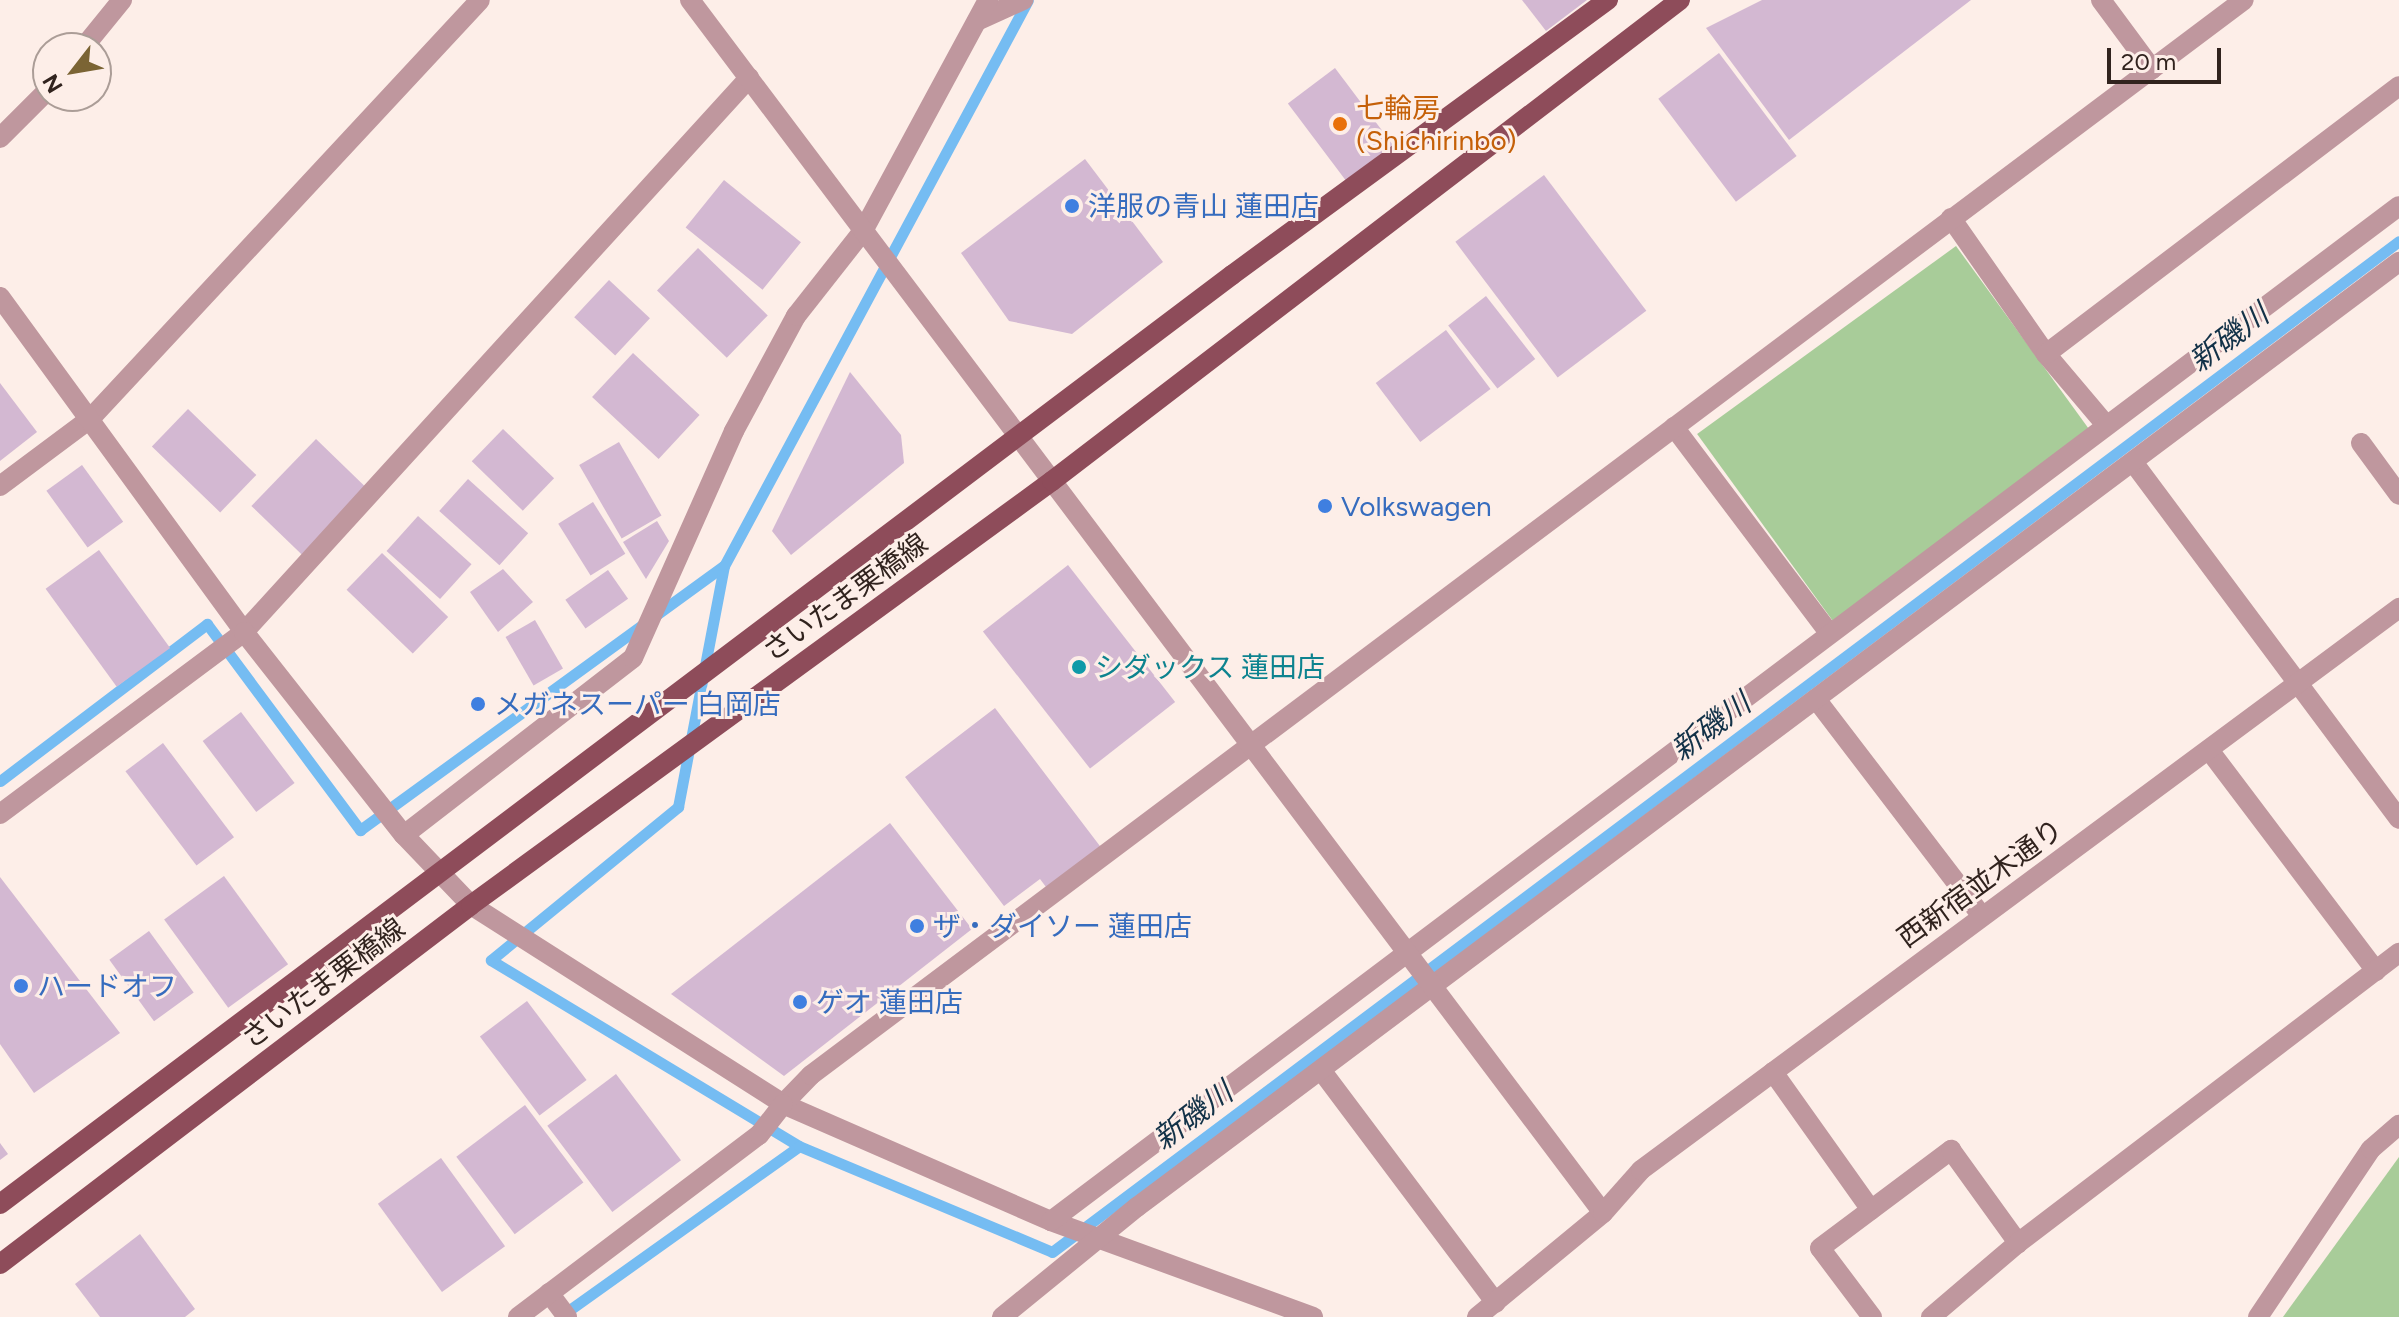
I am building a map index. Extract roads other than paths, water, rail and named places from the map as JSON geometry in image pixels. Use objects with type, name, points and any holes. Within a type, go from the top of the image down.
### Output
[{"type":"main road","name":"さいたま栗橋線","points":[[0,1204],[440,875],[1018,435],[1608,0]]},
{"type":"main road","name":"さいたま栗橋線","points":[[0,1264],[471,905],[1052,481],[1680,0]]},
{"type":"street","points":[[96,32],[122,0]]},
{"type":"street","points":[[0,486],[90,419],[480,0]]},
{"type":"street","points":[[690,0],[1603,1213]]},
{"type":"street","points":[[404,835],[633,658],[734,431],[796,316],[863,231],[988,0]]},
{"type":"street","points":[[977,21],[1023,0]]},
{"type":"street","points":[[2101,0],[2152,69]]},
{"type":"street","points":[[518,1317],[759,1135],[811,1075],[2244,0]]},
{"type":"street","points":[[0,814],[244,632],[749,78]]},
{"type":"street","points":[[2046,354],[2399,86]]},
{"type":"street","points":[[0,138],[32,106]]},
{"type":"street","points":[[1051,1221],[1828,631],[2399,206]]},
{"type":"street","points":[[1951,218],[2046,354],[2106,425]]},
{"type":"street","points":[[1002,1317],[1321,1070],[2399,262]]},
{"type":"street","points":[[0,297],[244,632],[404,835],[471,905],[783,1104],[1051,1221],[1313,1317]]},
{"type":"street","points":[[1674,427],[1828,631]]},
{"type":"street","points":[[2361,443],[2399,495]]},
{"type":"street","points":[[2133,462],[2399,819]]},
{"type":"street","name":"西新宿並木通り","points":[[1477,1317],[1603,1213],[1641,1170],[2209,750],[2295,682],[2396,616]]},
{"type":"street","points":[[1816,699],[1982,916]]},
{"type":"street","points":[[2209,750],[2376,971]]},
{"type":"street","points":[[1931,1317],[2018,1243],[2399,953]]},
{"type":"street","points":[[1321,1070],[1496,1303]]},
{"type":"street","points":[[1773,1072],[1871,1210]]},
{"type":"street","points":[[2258,1317],[2371,1149],[2399,1125]]},
{"type":"street","points":[[1872,1317],[1820,1248],[1951,1150],[2018,1243]]},
{"type":"street","points":[[549,1293],[567,1317]]},
{"type":"waterway","points":[[799,1146],[491,960],[678,807],[724,566],[1028,0]]},
{"type":"waterway","name":"新磯川","points":[[561,1316],[799,1146],[1052,1252],[2399,241]]},
{"type":"waterway","points":[[0,781],[207,624],[360,830],[724,566]]},
{"type":"place","name":"七輪房 (Shichirinbo)","points":[[1340,124]]},
{"type":"place","name":"洋服の青山 蓮田店","points":[[1072,206]]},
{"type":"place","name":"Volkswagen","points":[[1325,506]]},
{"type":"place","name":"シダックス 蓮田店","points":[[1079,667]]},
{"type":"place","name":"メガネスーパー 白岡店","points":[[478,704]]},
{"type":"place","name":"ザ・ダイソー 蓮田店","points":[[917,926]]},
{"type":"place","name":"ハードオフ","points":[[21,986]]},
{"type":"place","name":"ゲオ 蓮田店","points":[[800,1002]]}]
